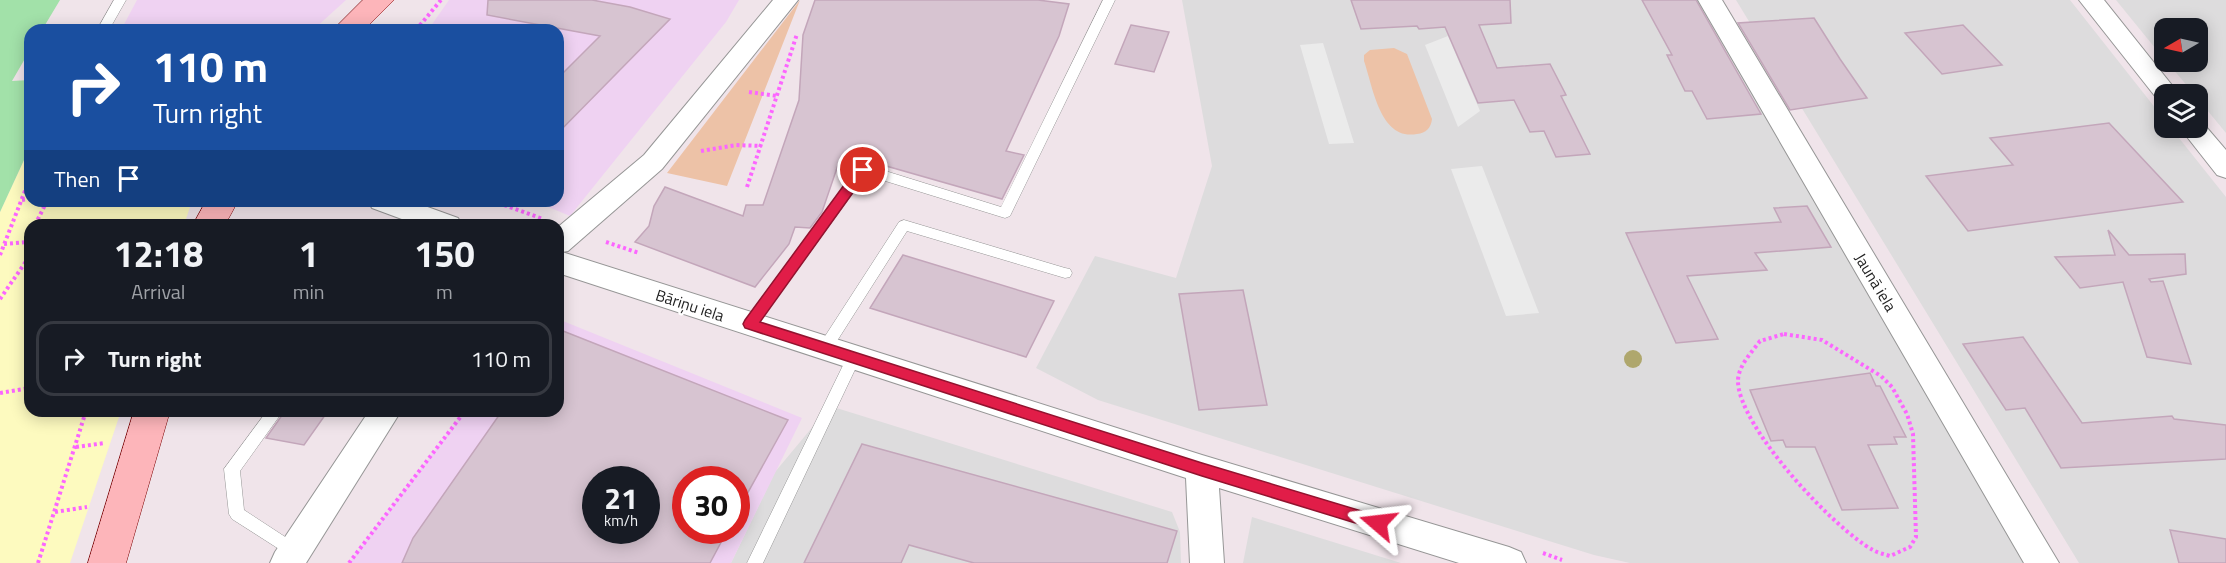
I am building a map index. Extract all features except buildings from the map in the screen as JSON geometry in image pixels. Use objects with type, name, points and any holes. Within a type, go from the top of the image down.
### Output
[{"type":"main road","points":[[354,24],[380,0]]},
{"type":"main road","points":[[107,563],[150,417]]},
{"type":"street","points":[[564,238],[653,162],[786,0]]},
{"type":"street","name":"Jaunā iela","points":[[1710,0],[2042,563]]},
{"type":"street","points":[[2091,0],[2159,84]]},
{"type":"street","points":[[2201,138],[2226,168]]},
{"type":"street","points":[[398,207],[432,219]]},
{"type":"street","name":"Bāriņu iela","points":[[564,264],[1202,469],[1509,563]]},
{"type":"street","points":[[290,557],[382,417]]},
{"type":"street","points":[[1202,469],[1207,563]]},
{"type":"lane","points":[[106,24],[120,0]]},
{"type":"lane","points":[[750,324],[863,170],[1005,213],[1109,0]]},
{"type":"lane","points":[[825,348],[904,225],[1065,273]]},
{"type":"lane","points":[[755,563],[854,357]]},
{"type":"lane","points":[[271,417],[232,469],[235,503],[237,514],[290,557]]},
{"type":"path","points":[[421,24],[441,0]]},
{"type":"path","points":[[747,187],[798,32]]},
{"type":"path","points":[[0,255],[24,193]]},
{"type":"path","points":[[4,244],[24,242]]},
{"type":"path","points":[[1,296],[24,264]]},
{"type":"path","points":[[1890,556],[1910,547],[1916,537],[1913,434],[1907,414],[1892,387],[1881,376],[1822,340],[1784,334],[1760,341],[1740,371],[1737,383],[1750,421],[1769,450],[1838,522],[1871,550],[1890,556],[1893,563]]},
{"type":"path","points":[[0,393],[24,389]]},
{"type":"path","points":[[38,563],[84,417]]},
{"type":"path","points":[[349,563],[460,417]]},
{"type":"path","points":[[76,447],[115,442]]},
{"type":"path","points":[[55,512],[97,505]]},
{"type":"shaded area","points":[[0,0],[60,0],[46,24],[24,24],[24,60],[12,81],[24,80],[24,160],[0,212]]},
{"type":"shaded area","points":[[137,0],[346,0],[320,24],[124,24]]},
{"type":"shaded area","points":[[449,0],[739,0],[726,22],[570,216],[548,207],[564,207],[564,24],[432,24]]},
{"type":"shaded area","points":[[800,0],[727,186],[667,173]]},
{"type":"shaded area","points":[[1182,0],[1701,0],[2029,563],[1630,563],[1594,555],[1098,400],[1036,368],[1095,256],[1176,278],[1212,166]]},
{"type":"shaded area","points":[[1736,0],[2070,0],[2154,106],[2154,138],[2179,138],[2226,197],[2226,563],[2079,563]]},
{"type":"shaded area","points":[[2116,0],[2226,0],[2226,133],[2208,111],[2208,84],[2186,84],[2175,72],[2208,72],[2208,18],[2154,18],[2154,47]]},
{"type":"shaded area","points":[[1448,36],[1480,111],[1458,127],[1425,45]]},
{"type":"shaded area","points":[[1323,43],[1354,143],[1329,144],[1300,45]]},
{"type":"shaded area","points":[[1394,48],[1407,54],[1432,119],[1428,130],[1417,134],[1404,134],[1394,129],[1386,121],[1375,97],[1364,61],[1364,55],[1370,50]]},
{"type":"shaded area","points":[[24,160],[24,207],[190,207],[186,219],[24,219],[24,417],[119,417],[70,563],[0,563],[0,212]]},
{"type":"shaded area","points":[[1482,166],[1539,313],[1506,316],[1451,169]]},
{"type":"shaded area","points":[[564,321],[802,418],[750,524],[750,466],[672,466],[672,544],[740,544],[731,563],[349,563],[460,417],[564,417]]},
{"type":"shaded area","points":[[830,406],[1172,512],[1180,532],[1181,563],[731,563],[740,544],[750,544],[750,524],[775,472]]},
{"type":"shaded area","points":[[1252,517],[1401,563],[1243,563]]},
{"type":"route","points":[[863,170],[750,324],[1378,523]]}]
